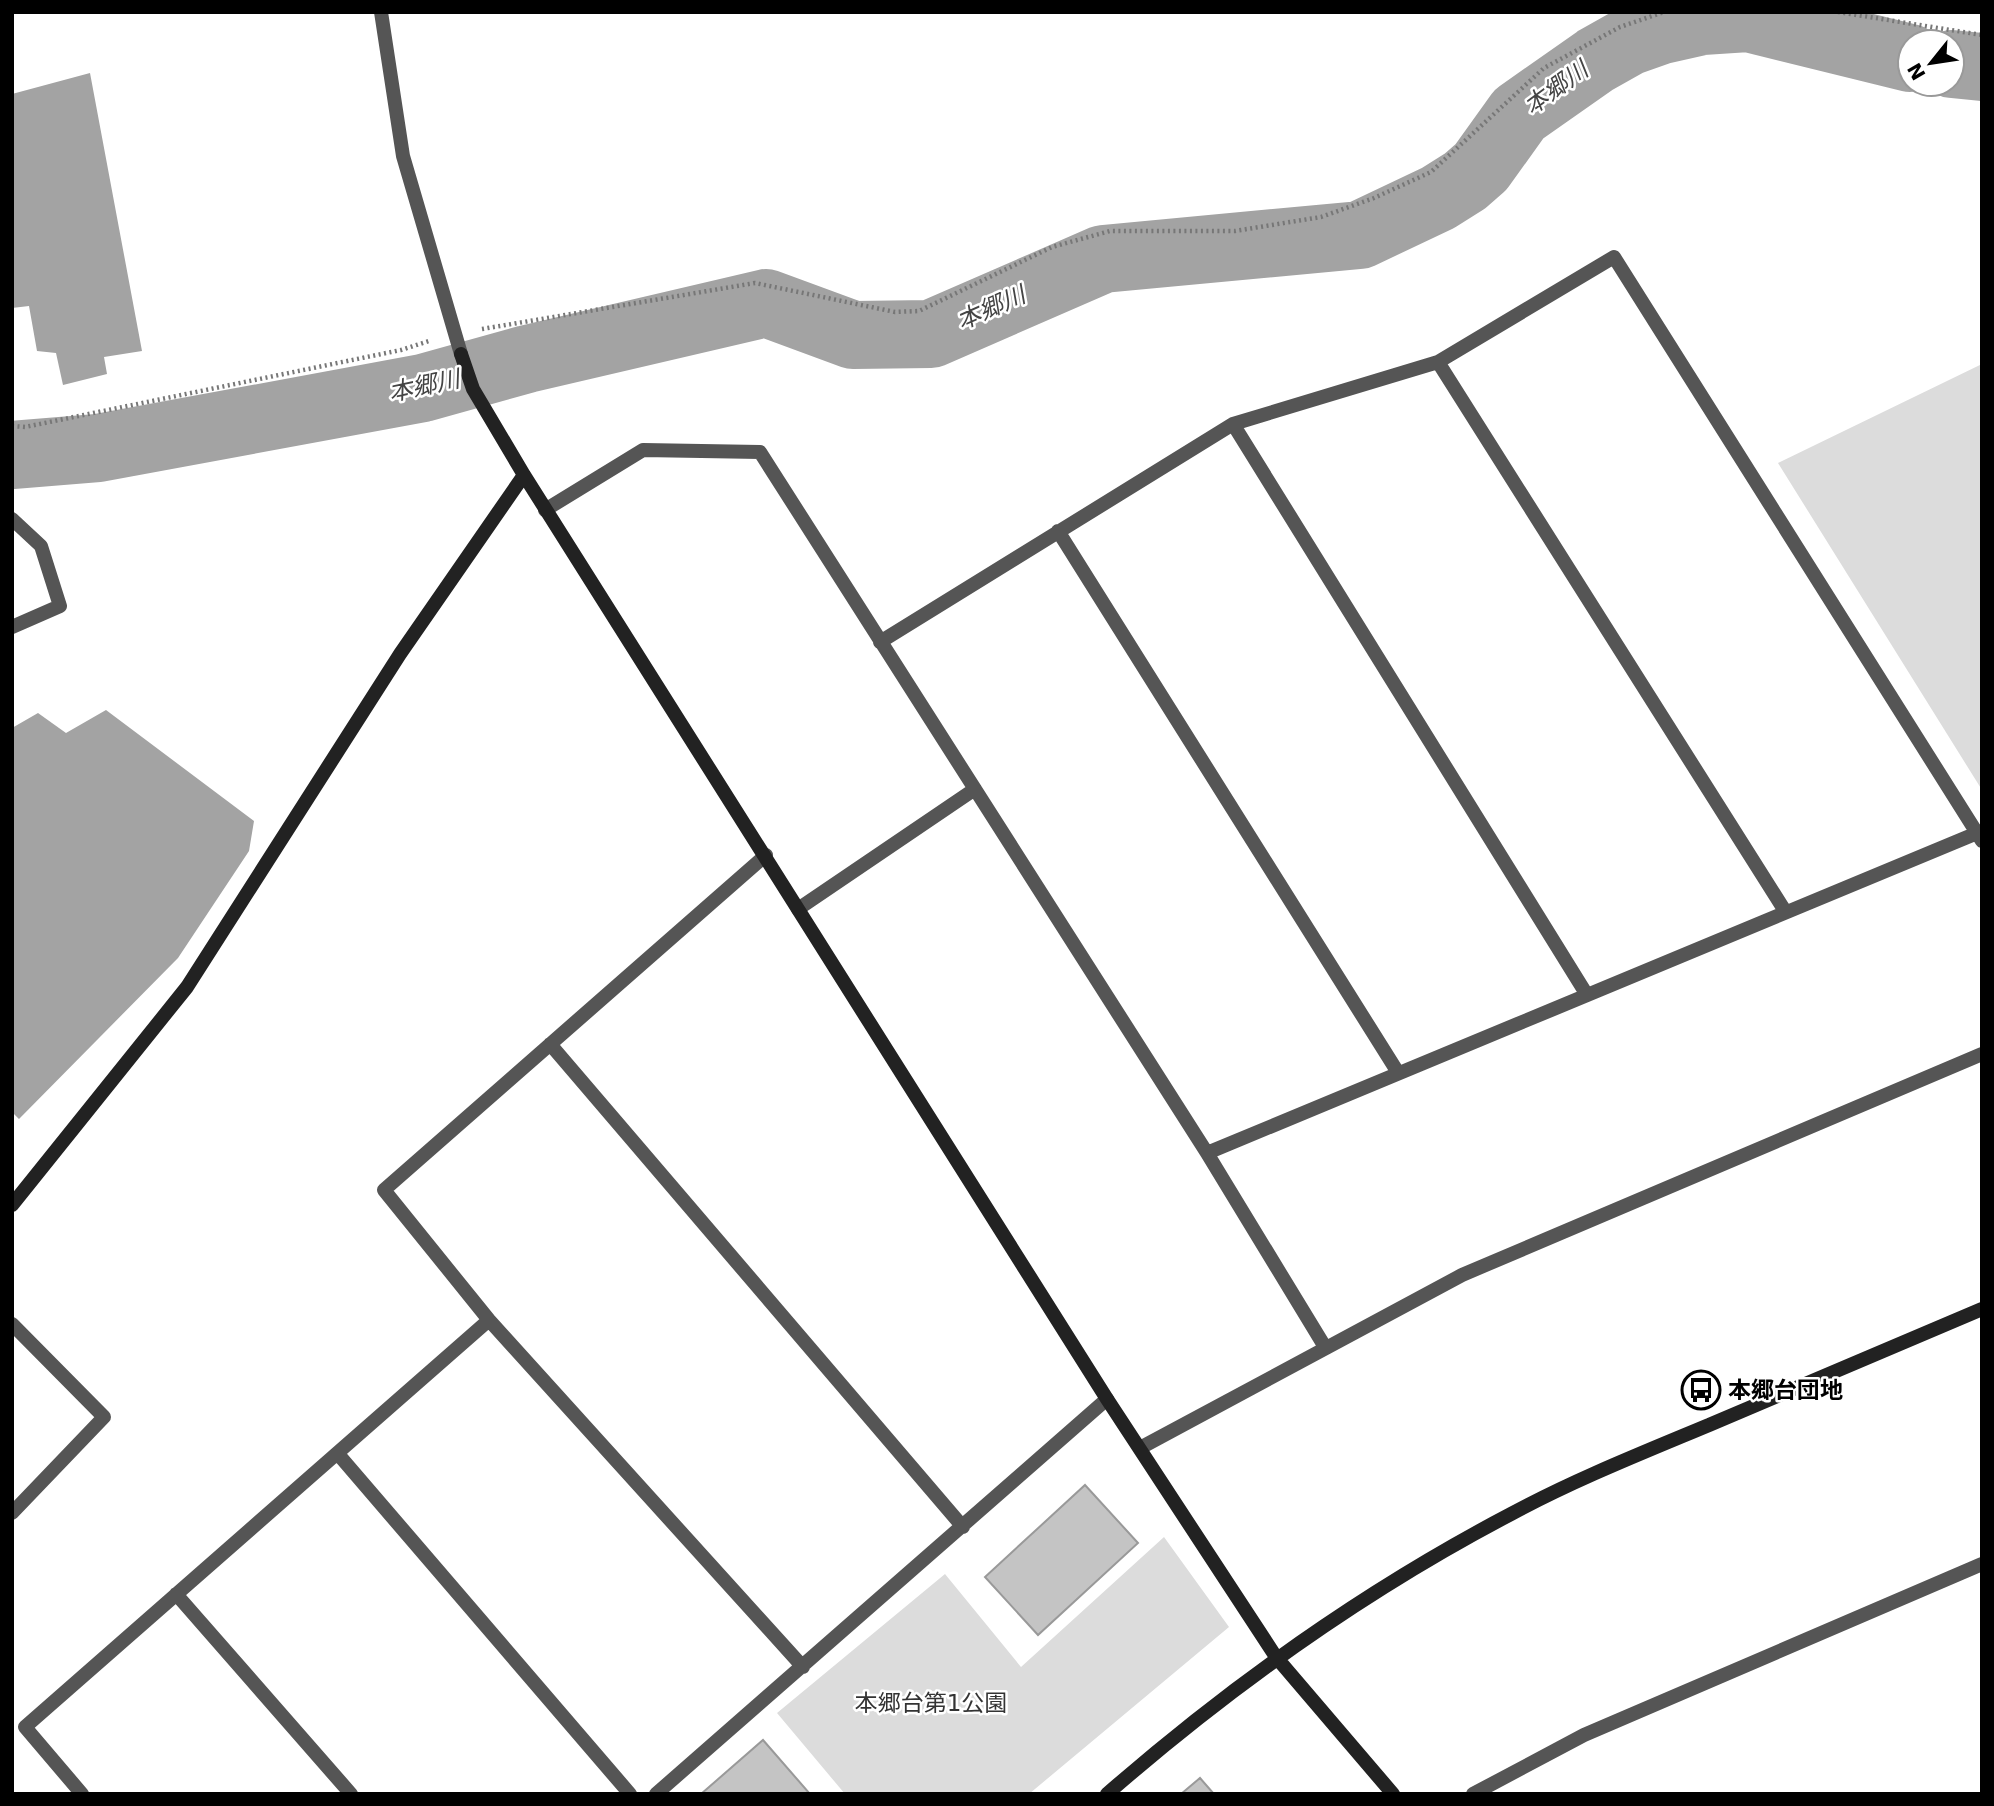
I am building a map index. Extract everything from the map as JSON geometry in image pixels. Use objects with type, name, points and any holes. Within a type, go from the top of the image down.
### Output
[{"type":"street","points":[[382,12],[402,156],[472,389],[545,510],[766,855],[1107,1399],[1276,1657],[1393,1794]]},
{"type":"street","points":[[880,642],[1233,424],[1438,362],[1615,257],[1980,835],[1785,911],[1587,995],[1397,1071],[1207,1153]]},
{"type":"street","points":[[1438,362],[1785,911]]},
{"type":"street","points":[[1233,424],[1587,995]]},
{"type":"street","points":[[545,510],[643,450],[760,452],[1207,1153],[1325,1347]]},
{"type":"street","points":[[12,1205],[187,987],[400,654],[524,475]]},
{"type":"street","points":[[12,519],[41,546],[60,606],[12,627]]},
{"type":"street","points":[[1058,531],[1397,1071]]},
{"type":"street","points":[[798,909],[975,789]]},
{"type":"street","points":[[766,855],[384,1190],[489,1320],[803,1667]]},
{"type":"street","points":[[550,1044],[963,1527]]},
{"type":"street","points":[[1140,1448],[1462,1275],[1982,1054]]},
{"type":"street","points":[[1107,1794],[1175,1735],[1276,1657],[1399,1576],[1513,1513],[1629,1458],[1981,1312]]},
{"type":"street","points":[[82,1794],[25,1727],[489,1320]]},
{"type":"street","points":[[12,1324],[104,1417],[12,1513]]},
{"type":"street","points":[[656,1794],[1107,1399]]},
{"type":"street","points":[[338,1454],[630,1794]]},
{"type":"street","points":[[1473,1794],[1584,1735],[1982,1564]]},
{"type":"street","points":[[176,1594],[351,1794]]},
{"type":"path","points":[[12,426],[25,427],[401,350],[454,333],[755,283],[895,312],[919,311],[1052,247],[1110,231],[1235,231],[1321,217],[1374,198],[1431,172],[1544,68],[1620,27],[1664,12]]},
{"type":"path","points":[[1838,12],[1982,35]]},
{"type":"green space","points":[[1982,364],[1982,790],[1778,463]]},
{"type":"green space","name":"本郷台第1公園","points":[[1164,1537],[1229,1627],[1029,1794],[845,1794],[777,1713],[945,1574],[1021,1667]]},
{"type":"shaded area","points":[[90,73],[142,351],[104,357],[107,374],[63,385],[56,353],[37,351],[29,306],[12,308],[12,94]]},
{"type":"shaded area","points":[[106,710],[254,821],[249,851],[178,958],[19,1119],[12,1112],[12,728],[38,713],[66,733]]},
{"type":"building","points":[[1085,1485],[1138,1543],[1038,1635],[985,1577]]},
{"type":"building","points":[[763,1740],[810,1794],[701,1794]]},
{"type":"building","points":[[1200,1778],[1214,1794],[1181,1794]]},
{"type":"waterway","name":"本郷川","points":[[12,455],[98,448],[423,388],[527,359],[766,303],[853,335],[931,334],[1103,259],[1360,235],[1438,198],[1465,181],[1481,167],[1519,114],[1596,60],[1628,42],[1662,30],[1702,21],[1748,18],[1896,55]]},
{"type":"waterway","name":"本郷川","points":[[1966,65],[1982,67]]},
{"type":"place","name":"本郷台団地","points":[[1701,1390]]}]
